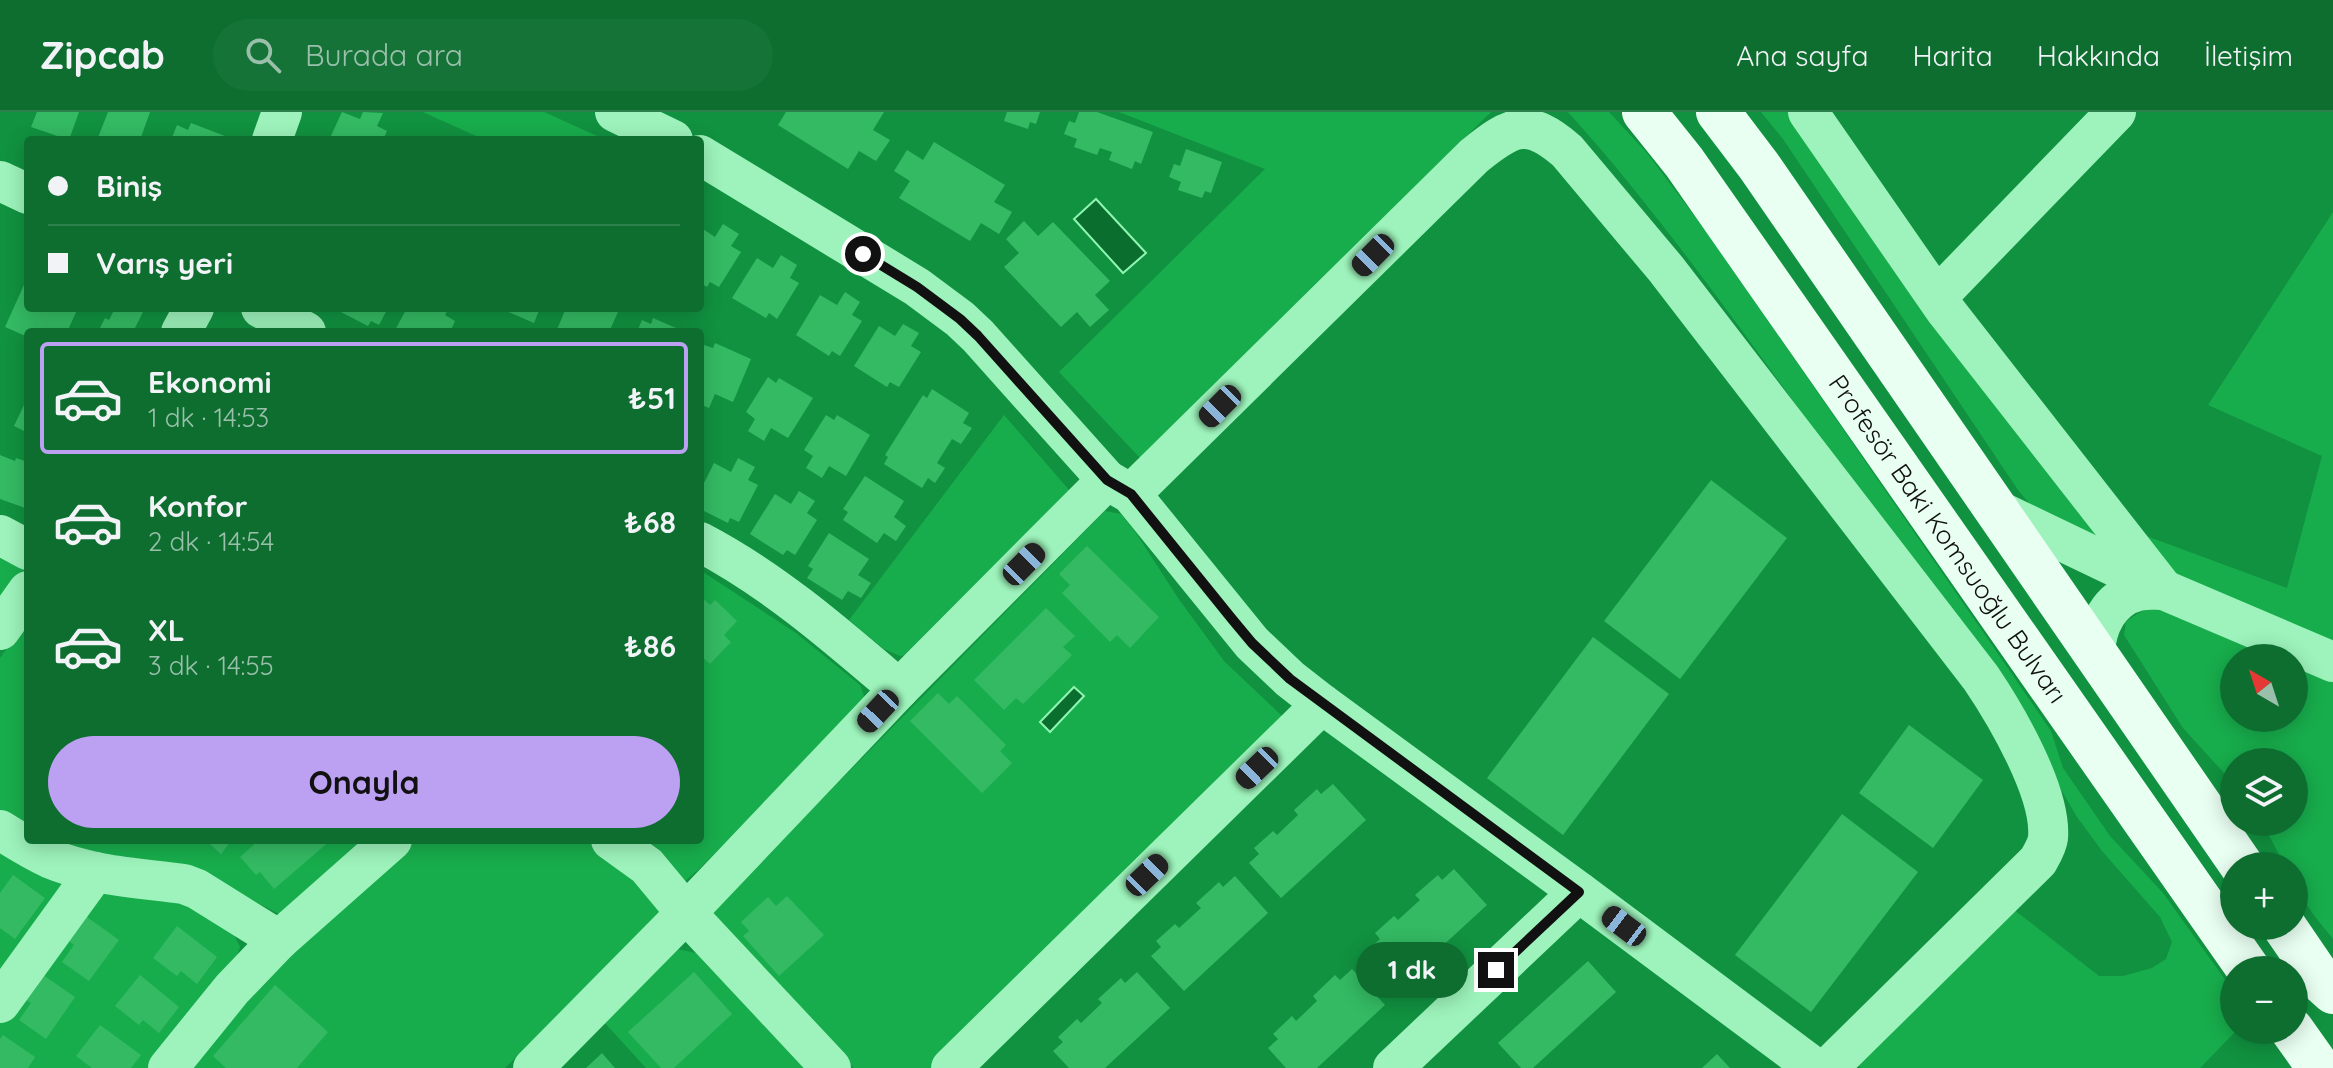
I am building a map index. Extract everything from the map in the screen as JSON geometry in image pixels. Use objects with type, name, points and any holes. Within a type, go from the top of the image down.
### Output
[{"type":"main road","name":"Profesör Baki Komsuoğlu Bulvarı","points":[[1644,112],[1684,162],[2239,956]]},
{"type":"main road","points":[[1718,112],[1759,166],[2232,852]]},
{"type":"main road","points":[[2294,940],[2323,983],[2333,992]]},
{"type":"main road","points":[[2302,1044],[2319,1068]]},
{"type":"street","points":[[273,136],[282,112]]},
{"type":"street","points":[[615,112],[665,136]]},
{"type":"street","points":[[1808,112],[1937,297],[2164,590]]},
{"type":"street","points":[[1937,297],[2116,112]]},
{"type":"street","points":[[533,1068],[899,689],[1474,156],[1494,140],[1516,129],[1534,129],[1549,135],[1567,151],[1666,269],[1981,678],[2024,751],[2047,819],[2048,842],[2038,861],[1828,1068]]},
{"type":"street","points":[[704,157],[917,287],[950,311],[978,336],[1119,487],[1252,643],[1290,679],[1815,1068]]},
{"type":"street","points":[[0,181],[24,192]]},
{"type":"street","points":[[268,312],[298,328]]},
{"type":"street","points":[[1995,509],[2164,590],[2333,662]]},
{"type":"street","points":[[0,535],[24,548]]},
{"type":"street","points":[[704,545],[776,590],[899,689]]},
{"type":"street","points":[[2095,653],[2099,625],[2116,604],[2137,591],[2164,590]]},
{"type":"street","points":[[0,630],[24,597]]},
{"type":"street","points":[[951,1068],[1322,704]]},
{"type":"street","points":[[0,830],[24,843]]},
{"type":"street","points":[[25,844],[50,858],[95,872],[184,884],[279,940]]},
{"type":"street","points":[[168,1068],[232,989],[279,940],[387,844]]},
{"type":"street","points":[[617,844],[647,866],[686,913],[831,1068]]},
{"type":"street","points":[[0,1003],[95,872]]},
{"type":"street","points":[[1393,1068],[1579,892]]},
{"type":"shaded area","points":[[423,112],[544,112],[597,136],[476,136]]},
{"type":"shaded area","points":[[1119,112],[1491,112],[1140,458],[1059,372],[1265,169]]},
{"type":"shaded area","points":[[1568,112],[1609,112],[1647,153],[1711,238],[2051,731],[2063,768],[2110,836],[2163,893],[2220,972],[2220,1044],[2223,1044],[2200,1068],[1861,1068],[1858,1065],[2013,909],[2099,976],[2123,976],[2152,968],[2166,959],[2172,942],[2160,917],[2102,851],[2077,817],[2056,781],[1764,361],[1711,288]]},
{"type":"shaded area","points":[[1761,112],[1797,112],[2141,534],[2287,588],[2322,456],[2208,405],[2333,212],[2333,647],[2040,516],[2018,490],[1783,139]]},
{"type":"shaded area","points":[[1096,199],[1146,253],[1123,273],[1074,219]]},
{"type":"shaded area","points":[[1004,415],[1070,491],[915,654],[900,656],[884,649],[849,620]]},
{"type":"shaded area","points":[[1105,511],[1121,514],[1224,661],[1282,716],[931,1068],[854,1068],[716,924],[711,912]]},
{"type":"shaded area","points":[[0,552],[24,565],[24,571],[0,604]]},
{"type":"shaded area","points":[[704,573],[796,633],[860,685],[865,699],[837,732],[684,882],[640,844],[704,844]]},
{"type":"shaded area","points":[[2160,607],[2252,644],[2220,644],[2220,732],[2308,732],[2308,666],[2333,676],[2333,939],[2308,906],[2308,852],[2278,852],[2269,836],[2308,836],[2308,748],[2220,748],[2220,769],[2183,728],[2124,635],[2126,622],[2146,610]]},
{"type":"shaded area","points":[[24,625],[24,827],[0,814],[0,658]]},
{"type":"shaded area","points":[[1074,687],[1084,696],[1050,732],[1040,722]]},
{"type":"shaded area","points":[[0,841],[41,862],[67,889],[0,985]]},
{"type":"shaded area","points":[[61,844],[372,844],[281,915],[212,879],[123,864]]},
{"type":"shaded area","points":[[401,844],[597,844],[665,910],[505,1068],[186,1068],[302,929]]},
{"type":"shaded area","points":[[96,886],[173,896],[232,931],[240,947],[236,959],[149,1068],[0,1068],[0,1022]]},
{"type":"shaded area","points":[[677,949],[696,953],[804,1068],[646,1068],[604,1022]]},
{"type":"building","points":[[37,112],[79,112],[70,136],[57,136],[31,127]]},
{"type":"building","points":[[108,112],[150,112],[141,136],[99,136]]},
{"type":"building","points":[[342,112],[360,119],[363,112],[383,113],[377,126],[387,131],[385,136],[331,136]]},
{"type":"building","points":[[786,112],[884,112],[873,130],[890,140],[876,161],[859,151],[848,169],[778,125]]},
{"type":"building","points":[[1007,112],[1040,112],[1036,124],[1030,122],[1028,129],[1004,121]]},
{"type":"building","points":[[1079,112],[1097,112],[1153,132],[1141,164],[1135,161],[1132,169],[1109,160],[1112,152],[1100,148],[1097,155],[1074,147],[1077,139],[1064,134],[1069,121],[1075,123]]},
{"type":"building","points":[[191,123],[225,136],[173,136],[177,125],[188,130]]},
{"type":"building","points":[[934,142],[1005,185],[994,202],[1012,212],[999,234],[981,223],[970,241],[899,198],[910,181],[894,171],[907,150],[923,160]]},
{"type":"building","points":[[1186,149],[1222,162],[1211,193],[1205,191],[1202,198],[1178,190],[1181,182],[1169,177],[1174,164],[1180,166]]},
{"type":"building","points":[[1024,221],[1038,236],[1053,222],[1110,281],[1095,295],[1109,310],[1090,327],[1077,312],[1061,327],[1004,267],[1019,253],[1006,239]]},
{"type":"building","points":[[723,224],[739,234],[731,246],[741,252],[719,287],[710,282],[707,287],[704,285],[704,230],[715,237]]},
{"type":"building","points":[[781,255],[797,265],[790,278],[799,283],[777,319],[769,313],[766,318],[732,298],[757,258],[773,268]]},
{"type":"building","points":[[24,285],[24,312],[76,312],[69,328],[24,328],[24,335],[5,327]]},
{"type":"building","points":[[845,292],[860,302],[852,315],[862,321],[840,356],[832,351],[829,356],[796,335],[820,295],[837,305]]},
{"type":"building","points":[[113,312],[143,312],[135,328],[100,328],[105,318],[109,320]]},
{"type":"building","points":[[341,312],[386,312],[379,325],[371,321],[368,326]]},
{"type":"building","points":[[405,312],[447,312],[445,315],[455,321],[452,328],[396,328]]},
{"type":"building","points":[[508,312],[538,312],[534,323]]},
{"type":"building","points":[[564,312],[618,312],[611,328],[558,328]]},
{"type":"building","points":[[653,318],[676,328],[639,328],[642,320],[651,324]]},
{"type":"building","points":[[903,324],[919,333],[911,346],[921,352],[899,387],[890,382],[887,387],[854,366],[879,326],[895,336]]},
{"type":"building","points":[[715,343],[751,359],[733,402],[715,394],[709,408],[704,406],[704,345],[713,348]]},
{"type":"building","points":[[768,377],[776,383],[779,378],[813,398],[788,438],[771,428],[764,441],[748,431],[755,419],[746,412]]},
{"type":"building","points":[[932,389],[969,413],[963,423],[972,428],[961,444],[952,439],[937,463],[945,468],[935,483],[928,478],[922,488],[884,464],[888,457],[885,455],[923,395],[927,398]]},
{"type":"building","points":[[24,405],[24,431],[14,426]]},
{"type":"building","points":[[826,415],[834,420],[837,415],[870,435],[846,476],[829,466],[822,478],[806,468],[813,456],[804,450]]},
{"type":"building","points":[[0,455],[24,461],[24,508],[0,499]]},
{"type":"building","points":[[738,458],[755,467],[748,480],[758,485],[739,522],[730,518],[728,523],[704,511],[704,483],[714,463],[731,472]]},
{"type":"building","points":[[865,476],[904,501],[894,517],[906,526],[896,541],[884,533],[877,543],[843,520],[848,512],[843,509]]},
{"type":"building","points":[[1711,480],[1787,538],[1680,679],[1604,621]]},
{"type":"building","points":[[799,491],[815,501],[807,513],[817,520],[795,555],[787,550],[783,555],[750,534],[775,494],[791,504]]},
{"type":"building","points":[[829,533],[869,559],[858,575],[871,583],[861,598],[848,591],[842,600],[807,578],[813,569],[808,566]]},
{"type":"building","points":[[1087,546],[1159,617],[1130,648],[1117,635],[1110,642],[1062,593],[1070,585],[1059,574]]},
{"type":"building","points":[[704,600],[710,605],[715,600],[737,621],[724,635],[731,642],[710,664],[704,659]]},
{"type":"building","points":[[1046,608],[1075,636],[1063,647],[1072,655],[1023,704],[1016,698],[1004,710],[974,680]]},
{"type":"building","points":[[1593,637],[1669,694],[1563,835],[1487,778]]},
{"type":"building","points":[[938,693],[949,704],[957,696],[1006,745],[1000,751],[1012,763],[982,793],[910,721]]},
{"type":"building","points":[[1909,725],[1983,780],[1933,848],[1859,793]]},
{"type":"building","points":[[1333,784],[1366,820],[1281,898],[1249,863],[1259,854],[1254,848],[1273,831],[1277,835],[1298,815],[1294,810],[1317,789],[1321,794]]},
{"type":"building","points":[[1842,814],[1918,872],[1811,1012],[1735,955]]},
{"type":"building","points":[[210,844],[229,844],[221,854]]},
{"type":"building","points":[[255,844],[326,844],[274,889],[260,872],[256,875],[240,857]]},
{"type":"building","points":[[1454,869],[1487,905],[1402,983],[1370,948],[1380,939],[1375,933],[1394,916],[1398,920],[1420,900],[1415,895],[1438,875],[1442,880]]},
{"type":"building","points":[[13,875],[45,898],[15,939],[0,928],[0,893]]},
{"type":"building","points":[[1235,876],[1268,913],[1184,991],[1151,956],[1161,947],[1156,941],[1175,924],[1179,928],[1201,908],[1196,903],[1219,882],[1223,887]]},
{"type":"building","points":[[787,896],[824,935],[779,976],[743,936],[749,931],[741,922],[768,897],[776,906]]},
{"type":"building","points":[[87,917],[119,940],[89,981],[62,962],[74,945],[69,941]]},
{"type":"building","points":[[177,926],[217,957],[197,984],[181,971],[177,976],[153,958]]},
{"type":"building","points":[[1588,961],[1616,992],[1533,1068],[1521,1068],[1498,1043]]},
{"type":"building","points":[[1352,969],[1385,1005],[1317,1068],[1286,1068],[1268,1048],[1278,1039],[1273,1034],[1292,1016],[1296,1021],[1317,1001],[1313,996],[1335,975],[1340,980]]},
{"type":"building","points":[[694,972],[732,1014],[674,1068],[661,1068],[628,1032]]},
{"type":"building","points":[[1137,972],[1170,1008],[1105,1068],[1069,1068],[1053,1051],[1063,1042],[1058,1037],[1077,1019],[1081,1023],[1102,1003],[1098,999],[1121,978],[1125,983]]},
{"type":"building","points":[[43,975],[75,997],[46,1039],[19,1020],[31,1003],[26,1000]]},
{"type":"building","points":[[140,975],[179,1007],[159,1033],[143,1020],[139,1025],[115,1006]]},
{"type":"building","points":[[275,985],[328,1032],[297,1068],[226,1068],[213,1056]]},
{"type":"building","points":[[100,1025],[141,1055],[131,1068],[92,1068],[76,1056]]},
{"type":"building","points":[[3,1035],[35,1057],[28,1068],[0,1068],[0,1039]]},
{"type":"building","points":[[602,1053],[615,1068],[586,1068]]},
{"type":"building","points":[[1717,1054],[1730,1068],[1702,1068]]},
{"type":"route","points":[[863,254],[940,303],[978,336],[1107,480],[1131,494],[1252,643],[1290,679],[1579,892],[1496,970]]}]
